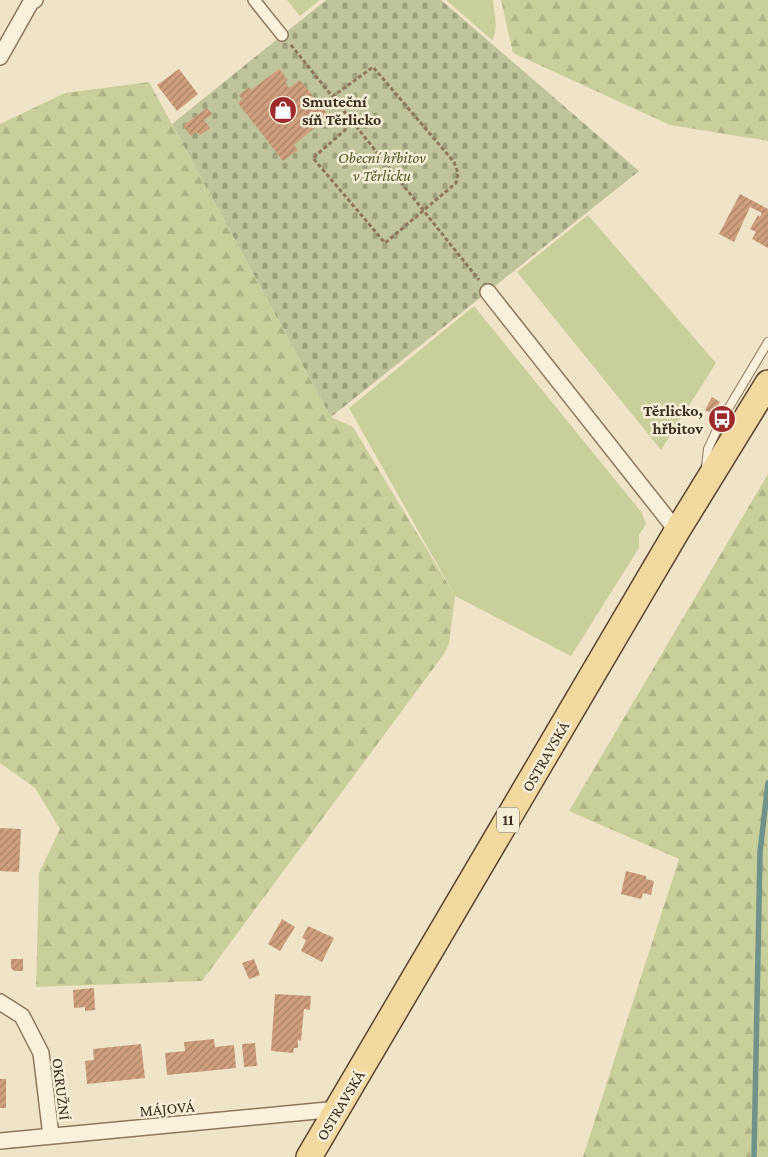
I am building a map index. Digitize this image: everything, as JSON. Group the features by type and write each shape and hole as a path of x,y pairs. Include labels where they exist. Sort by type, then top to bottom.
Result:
{"main road":[{"name":"OSTRAVSKÁ","path":"309,1157 677,531 768,383"}],"street":[{"path":"0,57 31,2 35,0"},
{"path":"254,0 282,35"},
{"path":"488,292 677,531"},
{"name":"OKRUŽNÍ","path":"0,1002 22,1016 41,1054 51,1136"},
{"name":"MÁJOVÁ","path":"0,1141 338,1109"}],"lane":[{"path":"704,488 708,450 722,419 768,342"}],"path":[{"path":"282,35 488,292"},
{"path":"332,97 373,67 454,162 458,173 456,183 385,243 313,158 353,123"}],"green space":[{"path":"287,0 320,0 300,16"},
{"name":"Obecní hřbitov v Těrlicku","path":"326,0 441,0 639,171 331,417 172,124"},
{"path":"446,0 493,0 496,25 492,40"},
{"path":"501,0 768,0 768,141 670,125 513,53"},
{"path":"149,82 331,417 353,427 455,596 449,644 444,654 202,981 36,987 39,873 60,829 35,788 0,763 0,124 65,93"},
{"path":"588,215 716,363 661,450 517,272"},
{"path":"474,306 642,513 646,524 639,535 639,548 571,656 455,596 349,408"},
{"path":"768,474 768,1157 583,1157 679,859 569,811"}],"building":[{"path":"179,69 198,94 177,111 157,85"},
{"name":"Smuteční síň Těrlicko","path":"279,69 288,80 285,82 289,88 300,80 329,116 294,145 298,150 283,161 238,103 242,99 239,95 249,87 251,90"},
{"path":"207,108 212,114 204,120 210,128 200,135 196,132 191,136 183,126"},
{"path":"740,194 768,209 768,248 752,239 756,232 750,229 758,215 760,217 762,213 750,207 734,242 719,234"},
{"path":"712,397 720,402 712,414 705,410"},
{"path":"0,828 21,829 19,872 0,871"},
{"path":"626,871 646,876 646,879 654,881 651,895 643,893 641,899 621,894"},
{"path":"282,919 295,927 280,951 268,944"},
{"path":"308,926 334,938 322,962 301,951 306,940 302,938"},
{"path":"11,959 23,959 23,971 14,971 11,968"},
{"path":"254,959 260,975 249,979 242,963"},
{"path":"94,988 95,1010 85,1011 85,1007 74,1008 73,990"},
{"path":"275,994 311,996 310,1010 304,1009 301,1041 298,1040 298,1048 294,1048 293,1053 271,1051"},
{"path":"214,1039 215,1047 234,1045 236,1068 167,1075 165,1053 185,1051 184,1042"},
{"path":"255,1043 257,1066 244,1067 242,1044"},
{"path":"141,1044 145,1078 87,1084 85,1061 94,1060 93,1049"},
{"path":"0,1079 6,1079 6,1108 0,1108"}],"waterway":[{"path":"754,1157 760,852 768,783"}],"place":[{"name":"Smuteční síň Těrlicko","path":"283,110"},
{"name":"Těrlicko, hřbitov","path":"722,419"}]}
